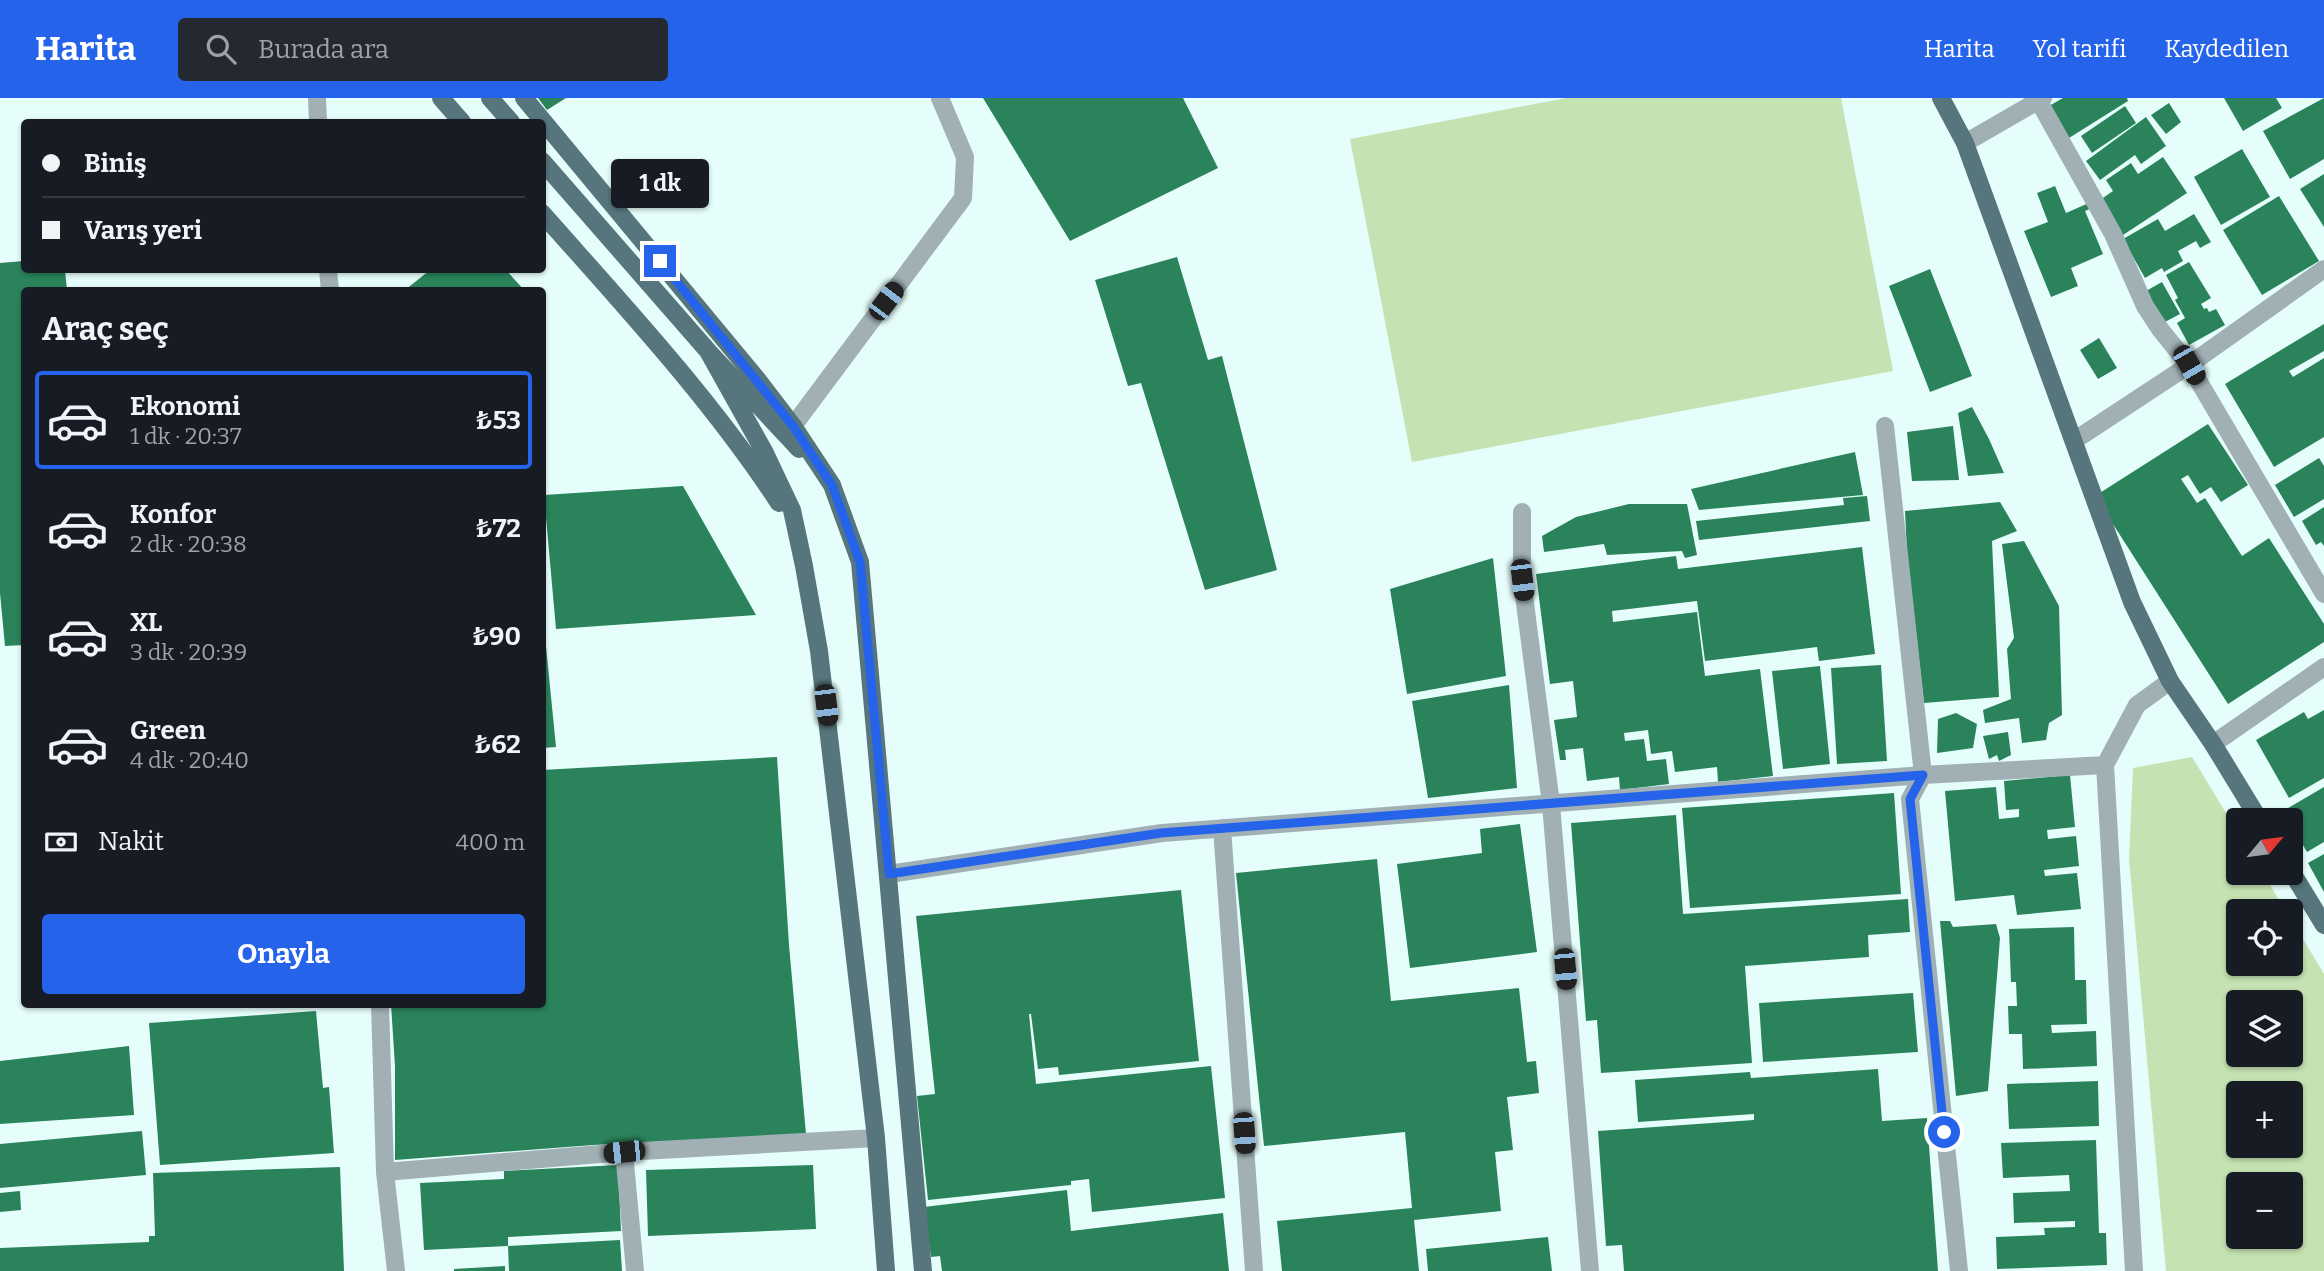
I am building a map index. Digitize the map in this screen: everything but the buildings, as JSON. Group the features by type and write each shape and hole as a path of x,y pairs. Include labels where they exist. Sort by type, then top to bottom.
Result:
{"main road":[{"path":"441,98 459,119"},
{"path":"490,98 508,119"},
{"path":"524,98 541,119"},
{"path":"1941,98 1965,143 2132,602 2170,681 2252,808"},
{"path":"546,125 793,426 832,485 860,562 923,1271"},
{"path":"546,166 708,351 832,485"},
{"path":"546,218 681,370 746,452 780,505 804,566"},
{"path":"708,351 765,453 792,510 804,566 819,651 876,1138 886,1271"},
{"path":"2300,886 2324,925"}],"street":[{"path":"317,98 318,119"},
{"path":"793,426 963,198 965,157 940,98"},
{"path":"1965,143 2040,99 2113,234 2145,306 2189,365 2324,594"},
{"path":"2075,440 2189,365 2324,269"},
{"path":"1885,426 1923,775 1910,799 1959,1271"},
{"path":"1522,512 1522,580 1551,804 1590,1271"},
{"path":"2213,744 2324,667"},
{"path":"2134,1271 2105,765 2137,705 2170,681"},
{"path":"889,874 1161,833 1923,775 2105,765"},
{"path":"1222,828 1254,1271"},
{"path":"380,1008 385,1172 396,1271"},
{"path":"385,1172 624,1152 876,1138"},
{"path":"624,1152 635,1271"}],"green space":[{"path":"1566,98 1841,98 1893,371 1412,462 1350,139"},
{"path":"2192,757 2226,813 2226,886 2271,886 2278,899 2226,899 2226,976 2303,976 2303,939 2324,974 2324,1271 2166,1271 2129,859 2133,768"}],"route":[{"path":"660,261 757,379 793,426 832,485 860,562 889,874 1161,833 1923,775 1910,799 1944,1132"}]}
